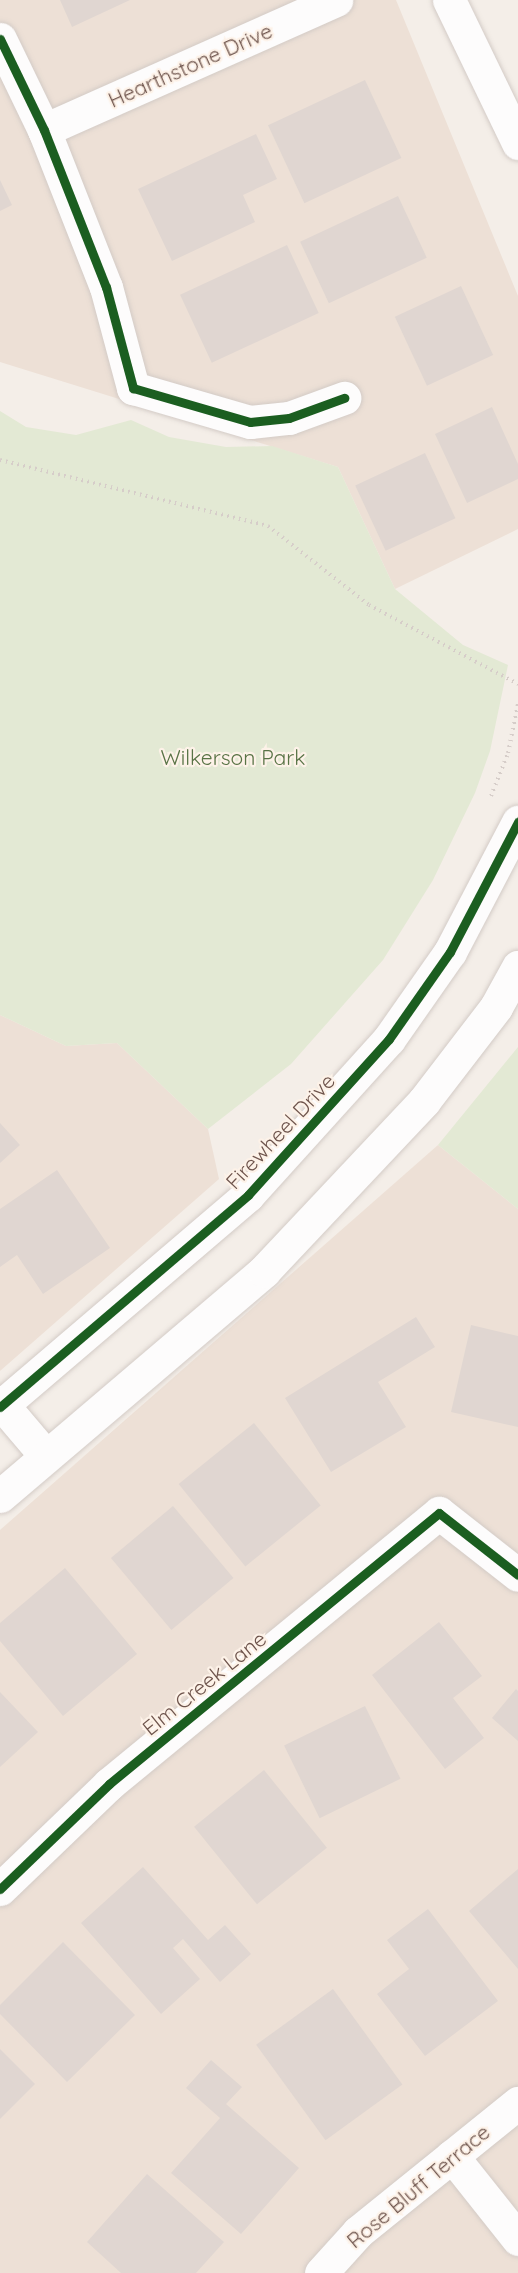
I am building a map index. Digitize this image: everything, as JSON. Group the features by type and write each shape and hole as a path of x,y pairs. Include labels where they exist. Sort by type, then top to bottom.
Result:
{"street":[{"name":"Hearthstone Drive","path":"44,130 336,0"},
{"path":"449,0 518,143"},
{"path":"1,46 44,130 71,204 106,287 133,388 250,422 289,418 344,398"},
{"name":"Firewheel Drive","path":"1,1404 248,1195 388,1039 450,952 518,822"},
{"path":"0,1496 264,1271 424,1101 496,1007 518,967"},
{"path":"1,1404 46,1456"},
{"name":"Elm Creek Lane","path":"0,1889 109,1784 439,1513 518,1575"},
{"name":"Rose Bluff Terrace","path":"321,2273 358,2232 518,2103"},
{"path":"452,2156 518,2239"}],"path":[{"path":"0,459 268,526 369,605 518,684"},
{"path":"488,806 508,753 518,704"}],"shaded area":[{"path":"0,0 396,0 518,296 518,529 395,589 338,467 0,362"},
{"path":"0,1015 66,1046 117,1043 208,1129 219,1179 0,1371"},
{"path":"438,1145 518,1209 518,2273 0,2273 0,1530"}],"green space":[{"name":"Wilkerson Park","path":"0,411 26,427 76,435 131,420 169,437 226,447 272,446 338,467 395,589 463,645 508,665 490,751 475,793 433,880 383,960 291,1064 208,1129 117,1043 66,1046 0,1015"},
{"path":"518,1047 518,1209 438,1145"}],"building":[{"path":"60,0 130,0 72,27"},
{"path":"365,80 401,158 304,203 268,125"},
{"path":"256,134 277,179 243,195 255,222 172,261 138,189"},
{"path":"0,180 12,205 0,211"},
{"path":"398,196 427,258 329,303 300,242"},
{"path":"287,245 319,313 212,363 180,295"},
{"path":"461,286 493,355 427,386 395,317"},
{"path":"492,407 518,464 518,479 467,503 435,434"},
{"path":"425,453 455,518 386,551 355,486"},
{"path":"0,1123 20,1145 0,1163"},
{"path":"57,1170 110,1248 43,1294 17,1255 0,1267 0,1209"},
{"path":"416,1317 435,1347 378,1382 406,1427 331,1472 285,1398"},
{"path":"471,1325 518,1336 518,1427 451,1412"},
{"path":"254,1423 321,1505 245,1566 179,1484"},
{"path":"173,1506 233,1578 171,1630 111,1558"},
{"path":"65,1568 137,1654 63,1716 0,1641 0,1623"},
{"path":"439,1622 482,1676 453,1698 484,1738 445,1769 372,1675"},
{"path":"516,1689 518,1691 518,1741 492,1718"},
{"path":"0,1692 38,1732 0,1767"},
{"path":"365,1706 401,1779 320,1818 284,1745"},
{"path":"264,1770 327,1848 257,1904 194,1827"},
{"path":"143,1867 208,1940 225,1925 251,1954 220,1982 183,1939 173,1948 200,1979 161,2014 81,1923"},
{"path":"518,1869 518,1969 469,1911"},
{"path":"428,1909 498,2001 425,2056 377,1994 409,1969 387,1940"},
{"path":"63,1942 135,2015 67,2082 0,2014 0,2005"},
{"path":"333,1989 402,2084 326,2140 256,2045"},
{"path":"0,2049 35,2084 0,2119"},
{"path":"211,2060 242,2087 226,2104 299,2168 241,2234 171,2173 220,2118 186,2088"},
{"path":"147,2174 224,2242 196,2273 121,2273 87,2242"}],"cycle path":[{"path":"0,39 44,130 106,287 133,388 250,422 289,418 344,398"},
{"path":"0,1407 248,1195 389,1039 450,952 518,822"},
{"path":"0,1889 109,1784 439,1513 518,1575"}]}
